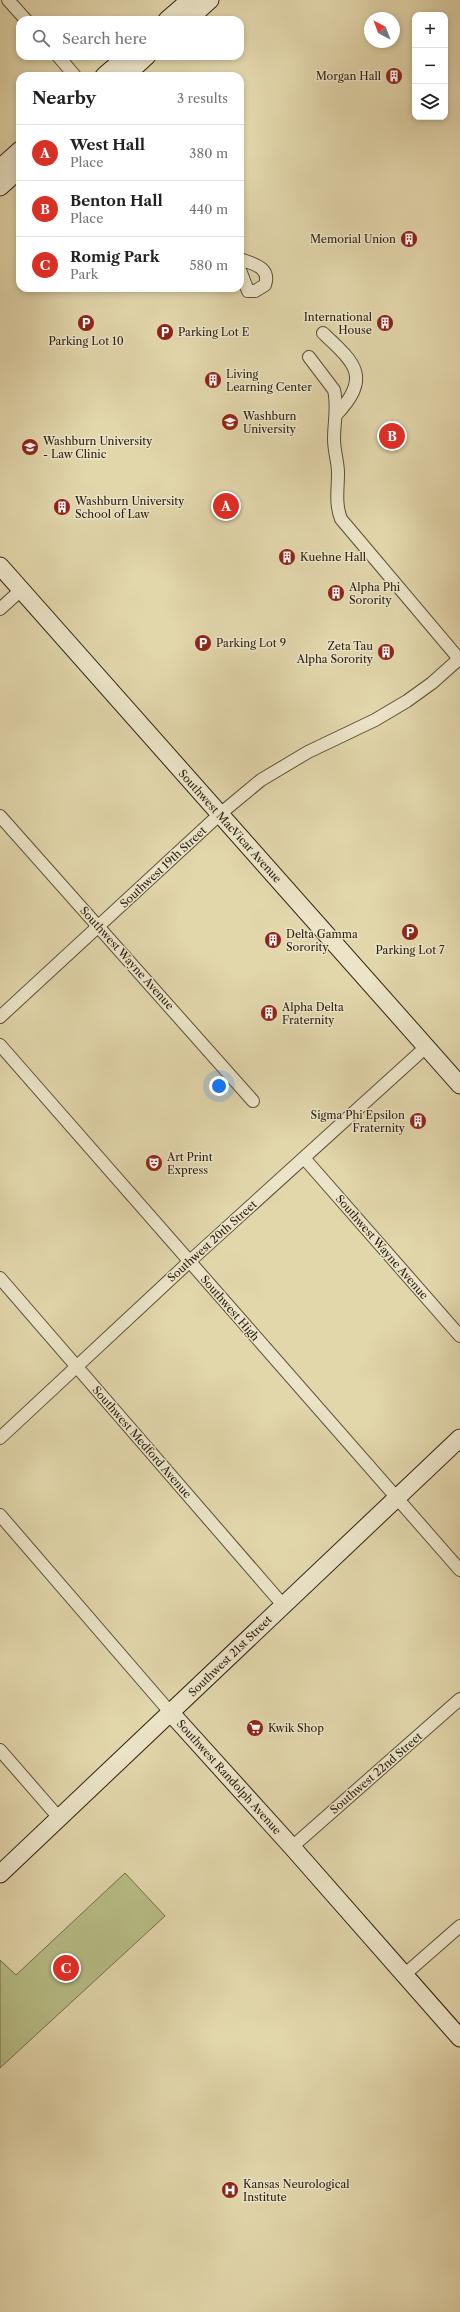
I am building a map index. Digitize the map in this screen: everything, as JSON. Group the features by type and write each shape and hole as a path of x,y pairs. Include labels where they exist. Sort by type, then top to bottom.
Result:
{"street":[{"path":"8,0 22,16"},
{"path":"172,16 190,0"},
{"path":"192,16 210,0"},
{"path":"61,60 72,72"},
{"path":"109,72 122,60"},
{"path":"129,72 143,60"},
{"path":"0,168 16,154"},
{"path":"0,187 16,173"},
{"path":"244,261 264,269 266,274 265,285 255,291 248,291 244,280"},
{"path":"323,333 348,357 356,374 357,382 354,392 336,415"},
{"path":"309,358 334,390 336,415 334,438 338,473 336,500 340,519 460,659"},
{"name":"Southwest MacVicar Avenue","path":"0,566 460,1085"},
{"path":"0,609 21,590"},
{"name":"Southwest 19th Street","path":"0,1017 220,814 261,780 282,767 407,701 432,683 460,659"},
{"name":"Southwest Wayne Avenue","path":"0,816 253,1101"},
{"name":"Southwest High","path":"0,1045 460,1570"},
{"name":"Southwest 20th Street","path":"0,1438 190,1261 426,1047"},
{"name":"Southwest Wayne Avenue","path":"304,1158 460,1336"},
{"name":"Southwest Medford Avenue","path":"0,1278 283,1605"},
{"name":"Southwest 21st Street","path":"0,1874 60,1819 170,1712 460,1438"},
{"name":"Southwest Randolph Avenue","path":"0,1515 170,1712 292,1847 460,2038"},
{"name":"Southwest 22nd Street","path":"292,1847 460,1699"},
{"path":"0,1750 60,1819"},
{"path":"404,1976 460,1926"}],"green space":[{"path":"125,1873 165,1916 0,2068 0,1960 16,1975"}],"place":[{"name":"Morgan Hall","path":"394,76"},
{"name":"Memorial Union","path":"409,239"},
{"name":"Parking Lot 10","path":"86,323"},
{"name":"International House","path":"385,323"},
{"name":"Parking Lot E","path":"165,332"},
{"name":"Living Learning Center","path":"213,380"},
{"name":"Washburn University","path":"230,422"},
{"name":"Benton Hall","path":"392,436"},
{"name":"Washburn University - Law Clinic","path":"30,447"},
{"name":"West Hall","path":"226,506"},
{"name":"Washburn University School of Law","path":"62,507"},
{"name":"Kuehne Hall","path":"287,557"},
{"name":"Alpha Phi Sorority","path":"336,593"},
{"name":"Parking Lot 9","path":"203,643"},
{"name":"Zeta Tau Alpha Sorority","path":"386,652"},
{"name":"Parking Lot 7","path":"410,932"},
{"name":"Delta Gamma Sorority","path":"273,940"},
{"name":"Alpha Delta Fraternity","path":"269,1013"},
{"name":"Sigma Phi Epsilon Fraternity","path":"418,1121"},
{"name":"Art Print Express","path":"154,1163"},
{"name":"Kwik Shop","path":"255,1728"},
{"name":"Romig Park","path":"66,1968"},
{"name":"Kansas Neurological Institute","path":"230,2190"}]}
